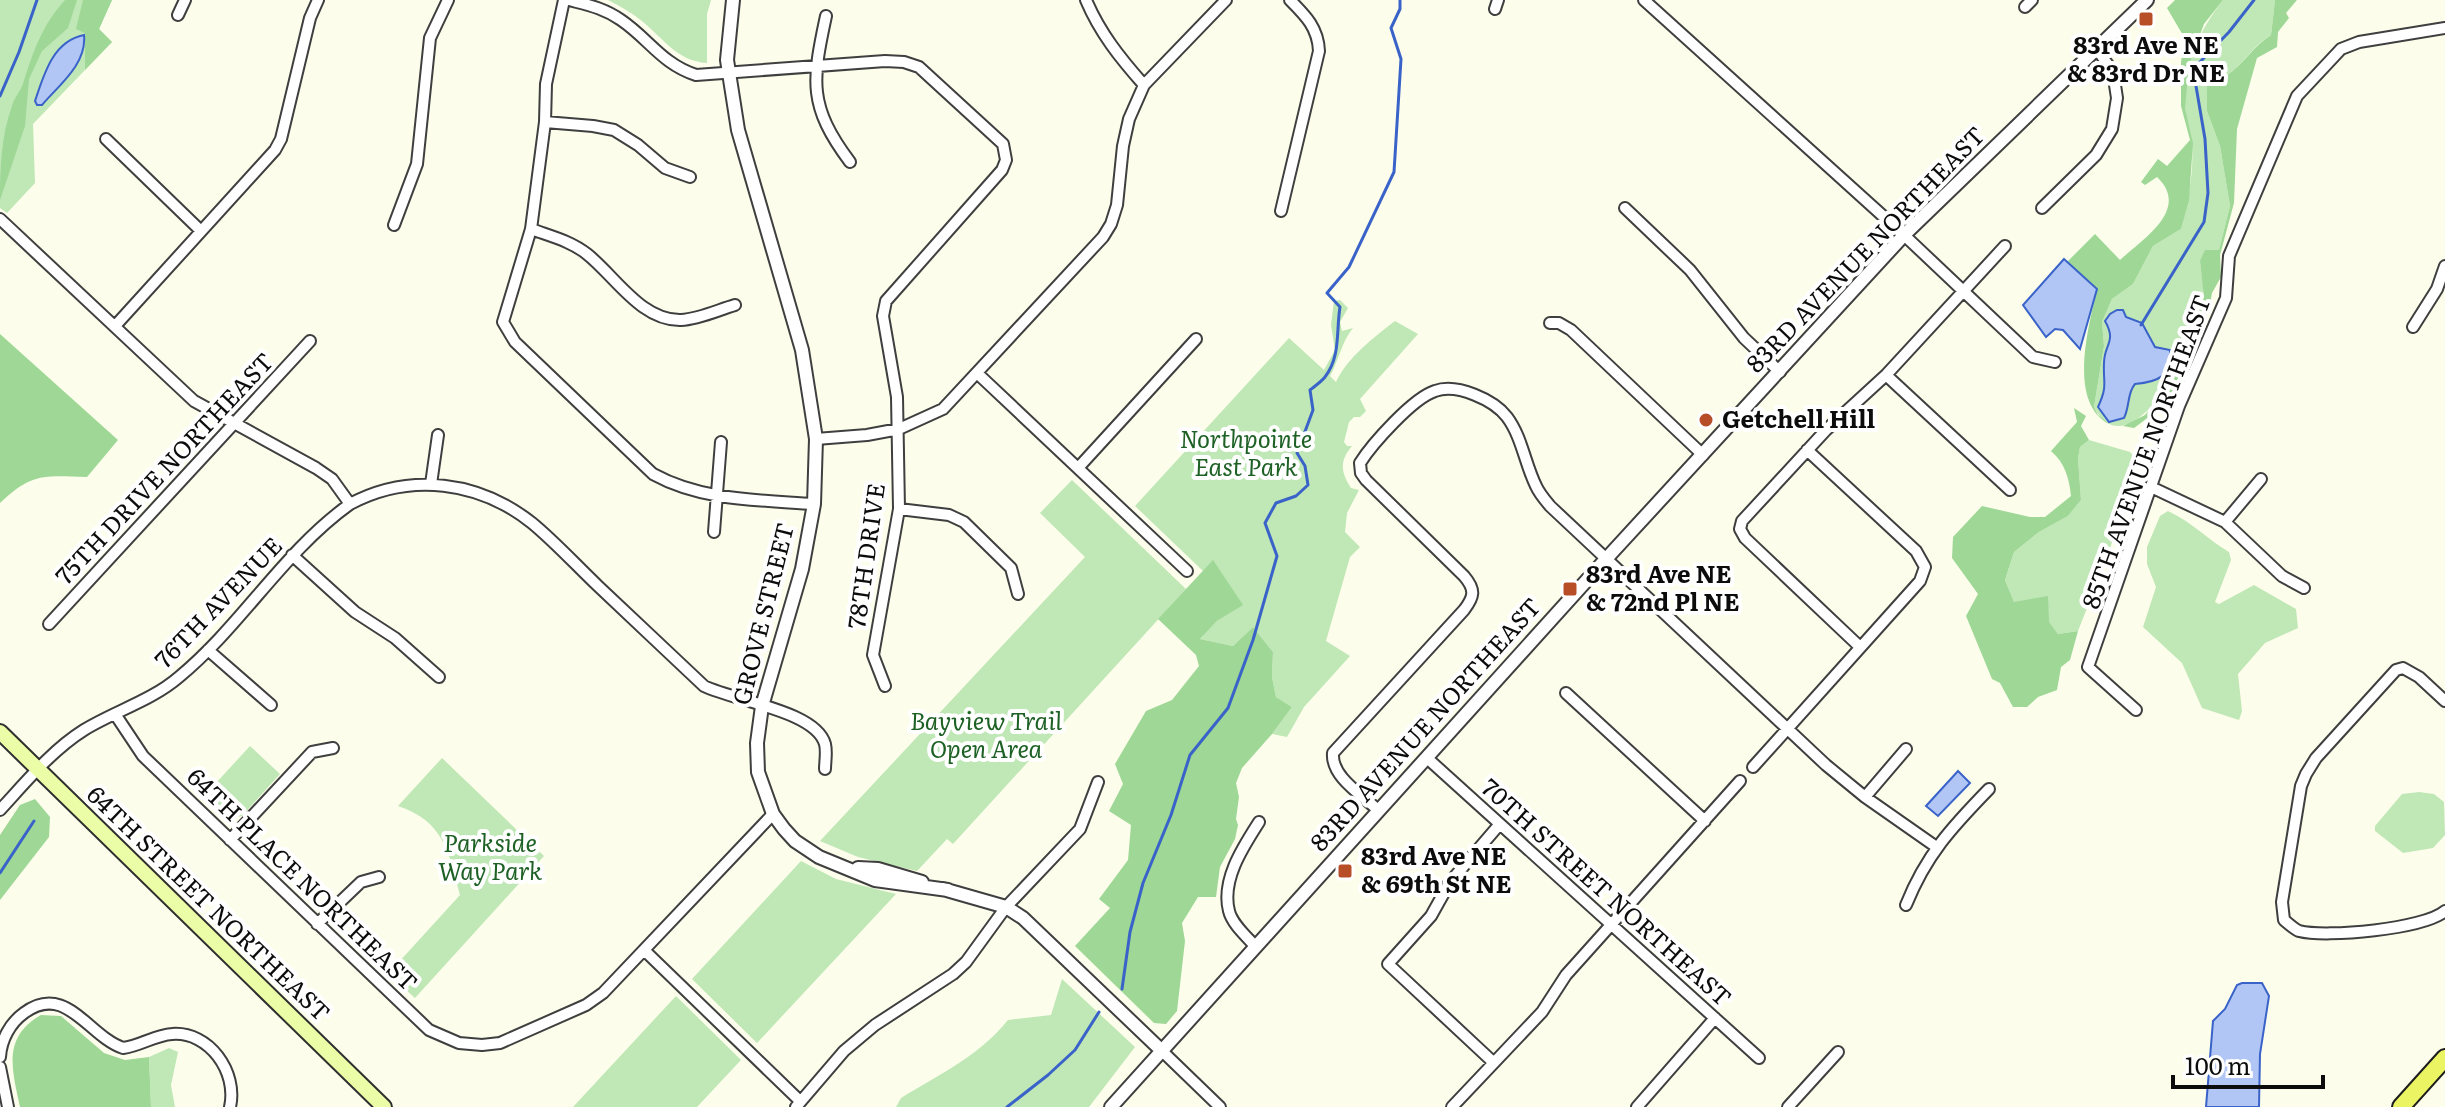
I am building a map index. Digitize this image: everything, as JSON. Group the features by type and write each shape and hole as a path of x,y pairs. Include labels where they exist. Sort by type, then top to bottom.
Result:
{"main road":[{"name":"64TH STREET NORTHEAST","path":"0,732 384,1107"},
{"path":"2401,1107 2445,1058"}],"street":[{"path":"178,15 185,0"},
{"path":"115,326 275,150 281,139 310,18 318,0"},
{"path":"394,225 417,164 430,38 448,0"},
{"path":"814,504 717,496 674,485 653,474 515,342 503,322 531,229 545,122 546,84 566,0 600,7 620,19 677,68 696,75 815,67"},
{"name":"GROVE STREET","path":"733,0 728,74 746,167 802,350 816,439 814,504 802,569 762,706 757,743 758,772 773,814 795,841 819,857 851,868 888,872 1006,907 1035,929 1220,1107"},
{"path":"1086,0 1097,25 1117,56 1144,85"},
{"path":"816,439 899,429 943,409 978,374 1103,237 1117,205 1129,119 1144,85 1226,0"},
{"path":"1281,211 1319,51 1315,30 1307,16 1290,0"},
{"path":"1644,0 1904,235 2033,357 2055,362"},
{"name":"83RD AVENUE NORTHEAST","path":"1111,1107 1606,559 1904,235 2147,0"},
{"path":"826,16 815,67 817,96 830,135 850,162"},
{"name":"85TH AVENUE NORTHEAST","path":"2136,710 2088,667 2179,406 2226,298 2229,256 2297,96 2341,49 2359,42 2445,28"},
{"path":"2042,208 2096,155 2112,129 2117,98 2113,72 2097,49"},
{"name":"78TH DRIVE","path":"815,67 885,61 919,67 998,137 1003,144 1006,160 1002,170 886,301 883,316 897,397 899,509 873,655 885,686"},
{"path":"545,122 614,130 665,168 690,177"},
{"path":"106,139 201,231"},
{"path":"1625,208 1690,270 1744,338 1780,372"},
{"path":"0,219 194,401 316,468 332,479 350,504"},
{"path":"531,229 570,243 587,254 641,304 660,316 681,320 735,305"},
{"path":"1859,646 1745,538 1740,529 1748,513 1807,450 1886,375 2005,246"},
{"path":"2413,327 2437,289 2445,266"},
{"path":"1550,323 1559,323 1571,330 1703,455"},
{"path":"1078,468 1196,339"},
{"name":"75TH DRIVE NORTHEAST","path":"49,624 310,341"},
{"path":"978,374 1187,571"},
{"path":"1886,375 2010,490"},
{"path":"1378,810 1336,771 1333,753 1464,610 1473,598 1473,590 1464,576 1361,473 1360,463 1418,401 1437,390 1466,392 1498,406 1510,420 1528,460 1535,485 1550,506 1787,730 1865,797 1935,846"},
{"path":"431,484 438,435"},
{"path":"714,532 721,442"},
{"path":"1753,767 1920,581 1925,567 1916,551 1807,450"},
{"path":"2225,522 2261,479"},
{"name":"76TH AVENUE","path":"0,810 39,769 82,731 154,695 179,678 321,525 370,493 394,487 431,484 460,487 499,501 532,523 704,686 724,696 795,715 813,727 826,745 825,769"},
{"path":"2151,487 2225,522 2282,576 2304,588"},
{"path":"899,509 949,515 964,522 1011,568 1018,594"},
{"path":"292,555 355,612 395,638 439,677"},
{"path":"208,650 271,705"},
{"path":"2445,701 2419,677 2403,668 2396,670 2316,758 2301,786 2282,902 2284,920 2298,931 2337,933 2407,926 2445,911"},
{"path":"1566,693 1705,821"},
{"name":"64TH PLACE NORTHEAST","path":"115,714 143,756 429,1030 459,1043 482,1045 511,1039 586,1005 603,993 644,950"},
{"path":"230,840 312,752 333,748"},
{"path":"1865,797 1906,749"},
{"name":"70TH STREET NORTHEAST","path":"1427,758 1759,1058"},
{"path":"1452,1107 1542,1012 1566,975 1740,781"},
{"path":"773,814 644,950 798,1104 844,1051 864,1034 964,964 1006,907 1080,829 1098,782"},
{"path":"1906,905 1918,875 1935,846 1989,789"},
{"path":"1256,947 1229,914 1227,894 1240,851 1259,822"},
{"path":"1493,1062 1388,964 1431,916 1450,882 1499,825"},
{"path":"317,924 361,882 379,877"},
{"path":"0,1057 0,1048 9,1027 32,1007 45,1003 62,1006 77,1012 103,1038 123,1048 171,1034 188,1035 205,1043 224,1065 231,1102"},
{"path":"1637,1107 1715,1018"},
{"path":"1788,1107 1838,1052"},
{"path":"0,1067 8,1107"}],"green space":[{"path":"0,0 112,0 99,29 112,42 33,124 35,183 7,213 0,208"},
{"path":"65,0 77,0 68,28 42,51 29,79 25,126 0,200 3,141 8,117 44,29"},
{"path":"83,0 112,0 99,29 112,42 85,70 85,33 76,29"},
{"path":"608,0 711,0 707,14 707,63 679,54 638,18"},
{"path":"2175,0 2223,0 2204,24 2189,65 2185,108 2193,143 2189,200 2181,229 2153,246 2133,284 2112,299 2102,322 2104,346 2094,407 2098,415 2088,399 2084,362 2097,289 2067,262 2095,234 2120,260 2160,223 2169,201 2166,189 2157,177 2145,185 2141,182 2158,159 2167,166 2190,140 2181,106 2184,37 2167,8"},
{"path":"2223,0 2275,0 2271,35 2226,76 2208,72 2207,111 2220,146 2230,206 2219,250 2200,261 2204,290 2202,306 2180,369 2149,409 2126,425 2115,426 2104,420 2094,407 2104,346 2102,322 2112,299 2133,284 2153,246 2181,229 2192,166 2192,140 2185,108 2187,78 2199,37"},
{"path":"2275,0 2297,0 2286,13 2289,18 2278,32 2277,47 2257,58 2237,129 2234,203 2220,255 2221,277 2177,384 2165,405 2134,428 2123,426 2145,415 2178,373 2204,297 2200,261 2205,250 2219,250 2230,206 2220,146 2207,111 2207,71 2226,76 2271,35"},
{"name":"Northpointe East Park","path":"1340,300 1348,308 1340,322 1342,331 1353,328 1330,376 1336,382 1354,356 1395,321 1418,334 1360,399 1366,411 1349,422 1344,442 1352,446 1343,462 1343,472 1351,488 1359,490 1347,513 1345,532 1360,547 1350,557 1326,641 1350,656 1304,707 1287,737 1272,734 1292,707 1276,697 1272,677 1273,652 1253,627 1233,646 1200,639 1217,621 1242,605 1213,561 1203,571 1135,506 1289,338 1324,370 1335,350 1331,325 1334,301"},
{"path":"0,334 118,440 87,477 40,478 21,486 0,503"},
{"path":"2074,408 2086,416 2081,426 2089,440 2080,447 2078,458 2081,500 2068,516 2039,532 2014,552 2005,580 2014,602 2048,596 2049,622 2058,634 2078,631 2070,660 2061,667 2057,690 2038,697 2027,707 2013,707 2000,683 1992,679 1966,616 1978,594 1952,558 1953,537 1982,506 2030,517 2045,517 2071,496 2066,471 2051,451 2077,422"},
{"path":"2089,440 2130,452 2137,460 2109,552 2078,631 2058,634 2049,623 2014,602 2005,580 2014,552 2039,532 2068,516 2081,500 2078,458 2080,447"},
{"name":"Bayview Trail Open Area","path":"1072,480 1186,589 953,844 947,839 917,871 858,857 820,841 1085,557 1040,513"},
{"path":"2168,511 2229,552 2231,560 2215,602 2219,604 2254,585 2296,609 2298,628 2265,643 2238,674 2242,711 2239,720 2202,708 2182,663 2143,627 2156,587 2147,564 2147,547 2160,516"},
{"path":"1213,560 1243,605 1217,621 1200,639 1233,646 1253,627 1273,652 1272,677 1276,697 1292,707 1242,768 1236,783 1238,825 1235,839 1220,867 1216,897 1198,897 1182,923 1185,941 1177,1011 1166,1024 1154,1023 1075,946 1110,908 1099,899 1128,860 1131,825 1109,811 1123,784 1115,764 1146,711 1172,700 1199,666 1196,655 1158,619"},
{"path":"250,746 280,774 242,816 229,819 204,796"},
{"name":"Parkside Way Park","path":"442,758 544,856 415,998 388,974 460,895 442,840 426,820 398,806"},
{"path":"2402,794 2434,794 2444,802 2445,835 2433,848 2403,853 2375,831 2375,826"},
{"path":"35,799 50,817 49,837 0,900 0,835 20,805"},
{"path":"801,861 836,879 896,894 757,1043 692,979"},
{"path":"1062,979 1135,1047 1089,1107 896,1107 901,1098 985,1044 1008,1020 1051,1015"},
{"path":"676,996 741,1060 697,1107 573,1107"},
{"path":"41,1015 61,1016 104,1053 125,1060 149,1057 151,1107 20,1107 14,1080 15,1044 20,1033"},
{"path":"169,1048 178,1052 171,1085 175,1107 151,1107 149,1057"}],"water":[{"path":"84,35 84,46 77,65 42,105 37,105 35,101 42,80 57,51 73,38"},
{"path":"2064,259 2097,289 2080,349 2063,330 2055,329 2046,337 2023,305"},
{"path":"2117,310 2123,310 2126,317 2142,323 2155,347 2170,350 2170,359 2162,376 2135,384 2124,418 2109,422 2098,407 2104,389 2105,357 2110,339 2105,321"},
{"path":"1958,771 1970,783 1938,816 1926,806"},
{"path":"2262,983 2269,996 2260,1054 2259,1107 2206,1107 2213,1021 2225,1009 2237,985"}],"waterway":[{"path":"0,96 37,0"},
{"path":"1122,989 1130,932 1143,883 1171,815 1190,755 1228,708 1253,640 1277,556 1265,523 1276,503 1296,496 1308,485 1305,466 1297,453 1313,410 1310,390 1330,369 1337,343 1340,307 1327,293 1349,267 1394,172 1401,59 1391,28 1400,9 1400,0"},
{"path":"2141,325 2204,222 2208,193 2205,139 2196,86 2200,62 2254,0"},
{"path":"0,873 34,821"},
{"path":"1007,1107 1075,1050 1099,1012"}],"place":[{"name":"83rd Ave NE & 83rd Dr NE","path":"2146,19"},
{"name":"Getchell Hill","path":"1706,420"},
{"name":"83rd Ave NE & 72nd Pl NE","path":"1570,589"},
{"name":"83rd Ave NE & 69th St NE","path":"1345,871"}]}
